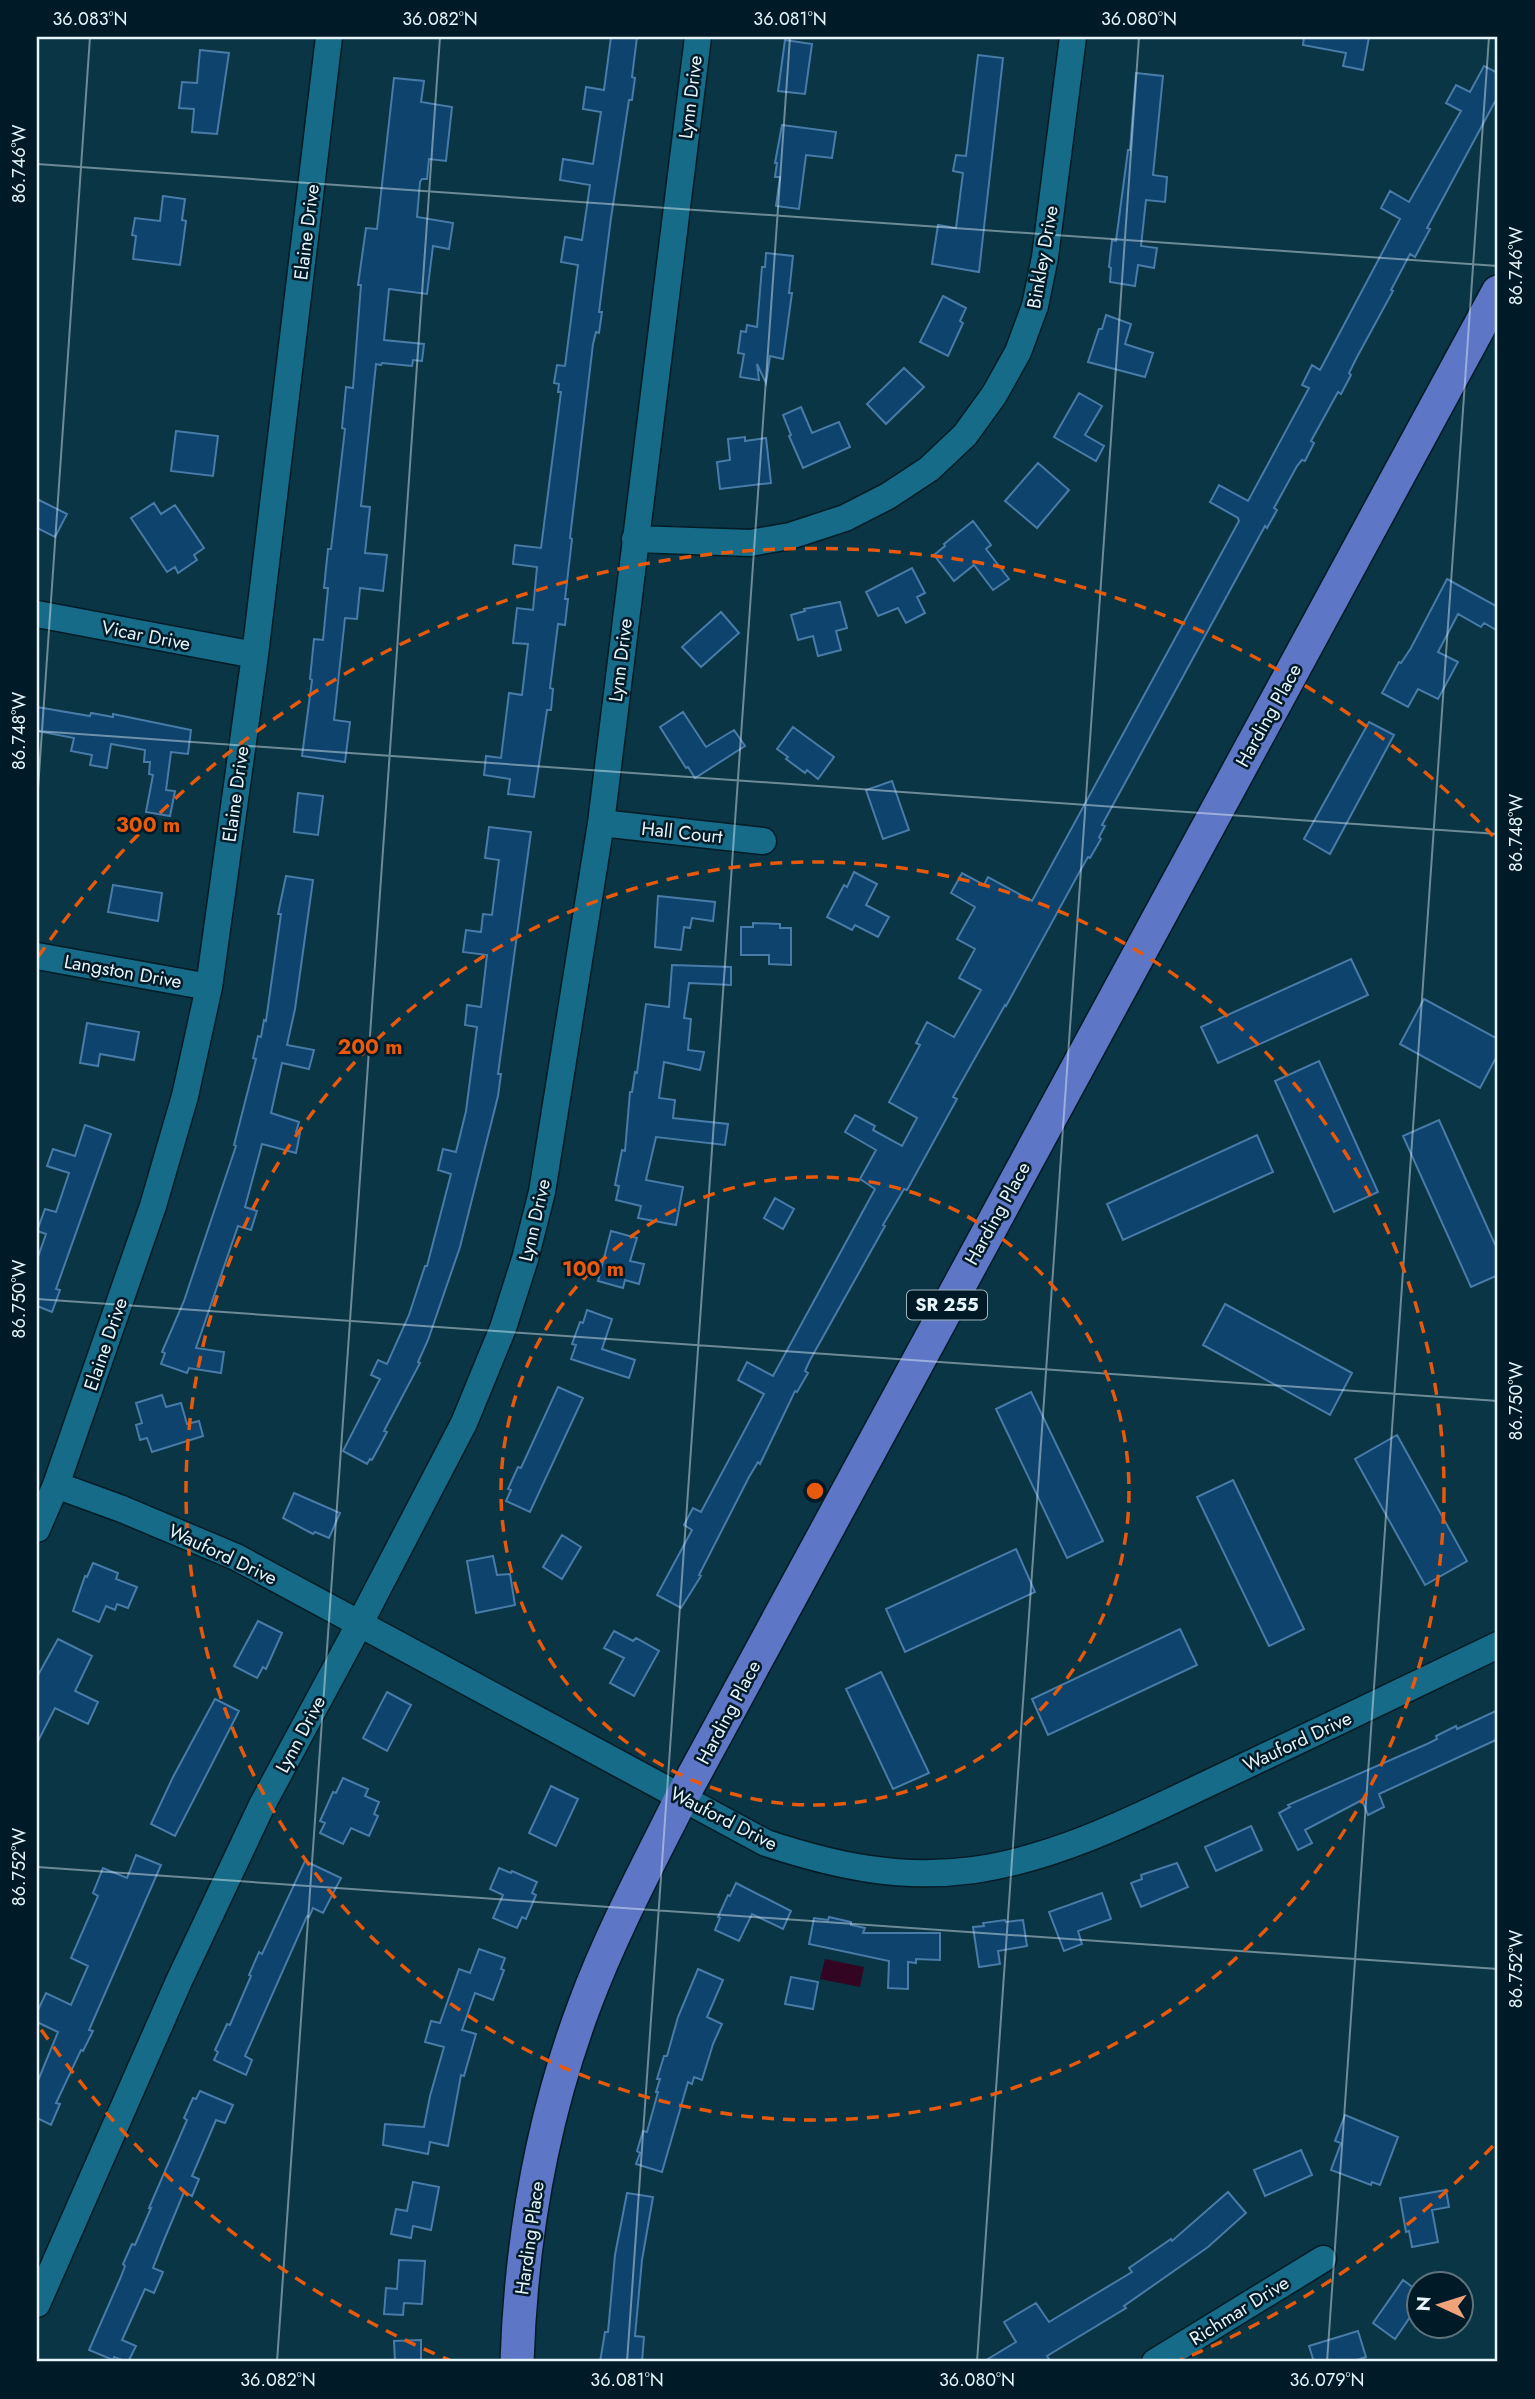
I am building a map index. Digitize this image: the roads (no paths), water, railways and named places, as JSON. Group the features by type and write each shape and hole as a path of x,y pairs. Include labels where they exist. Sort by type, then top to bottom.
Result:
{"main road":[{"name":"Harding Place","path":"517,2362 523,2263 540,2160 564,2067 603,1960 682,1797 1498,292"}],"street":[{"name":"Elaine Drive","path":"37,1529 153,1206 185,1096 209,987 254,655 329,37"},
{"name":"Lynn Drive","path":"37,2304 178,1981 262,1805 474,1402 503,1328 525,1259 544,1179 601,823 698,37"},
{"name":"Binkley Drive","path":"635,539 750,543 790,536 845,518 888,496 929,469 965,435 995,396 1018,352 1035,306 1045,257 1073,37"},
{"name":"Vicar Drive","path":"37,614 254,655"},
{"name":"Hall Court","path":"601,823 763,841"},
{"name":"Langston Drive","path":"37,956 209,987"},
{"name":"Wauford Drive","path":"55,1485 122,1509 236,1557 766,1843 817,1860 881,1871 921,1873 974,1870 1021,1860 1106,1832 1498,1645"},
{"name":"Richmar Drive","path":"1155,2362 1323,2259"}]}
